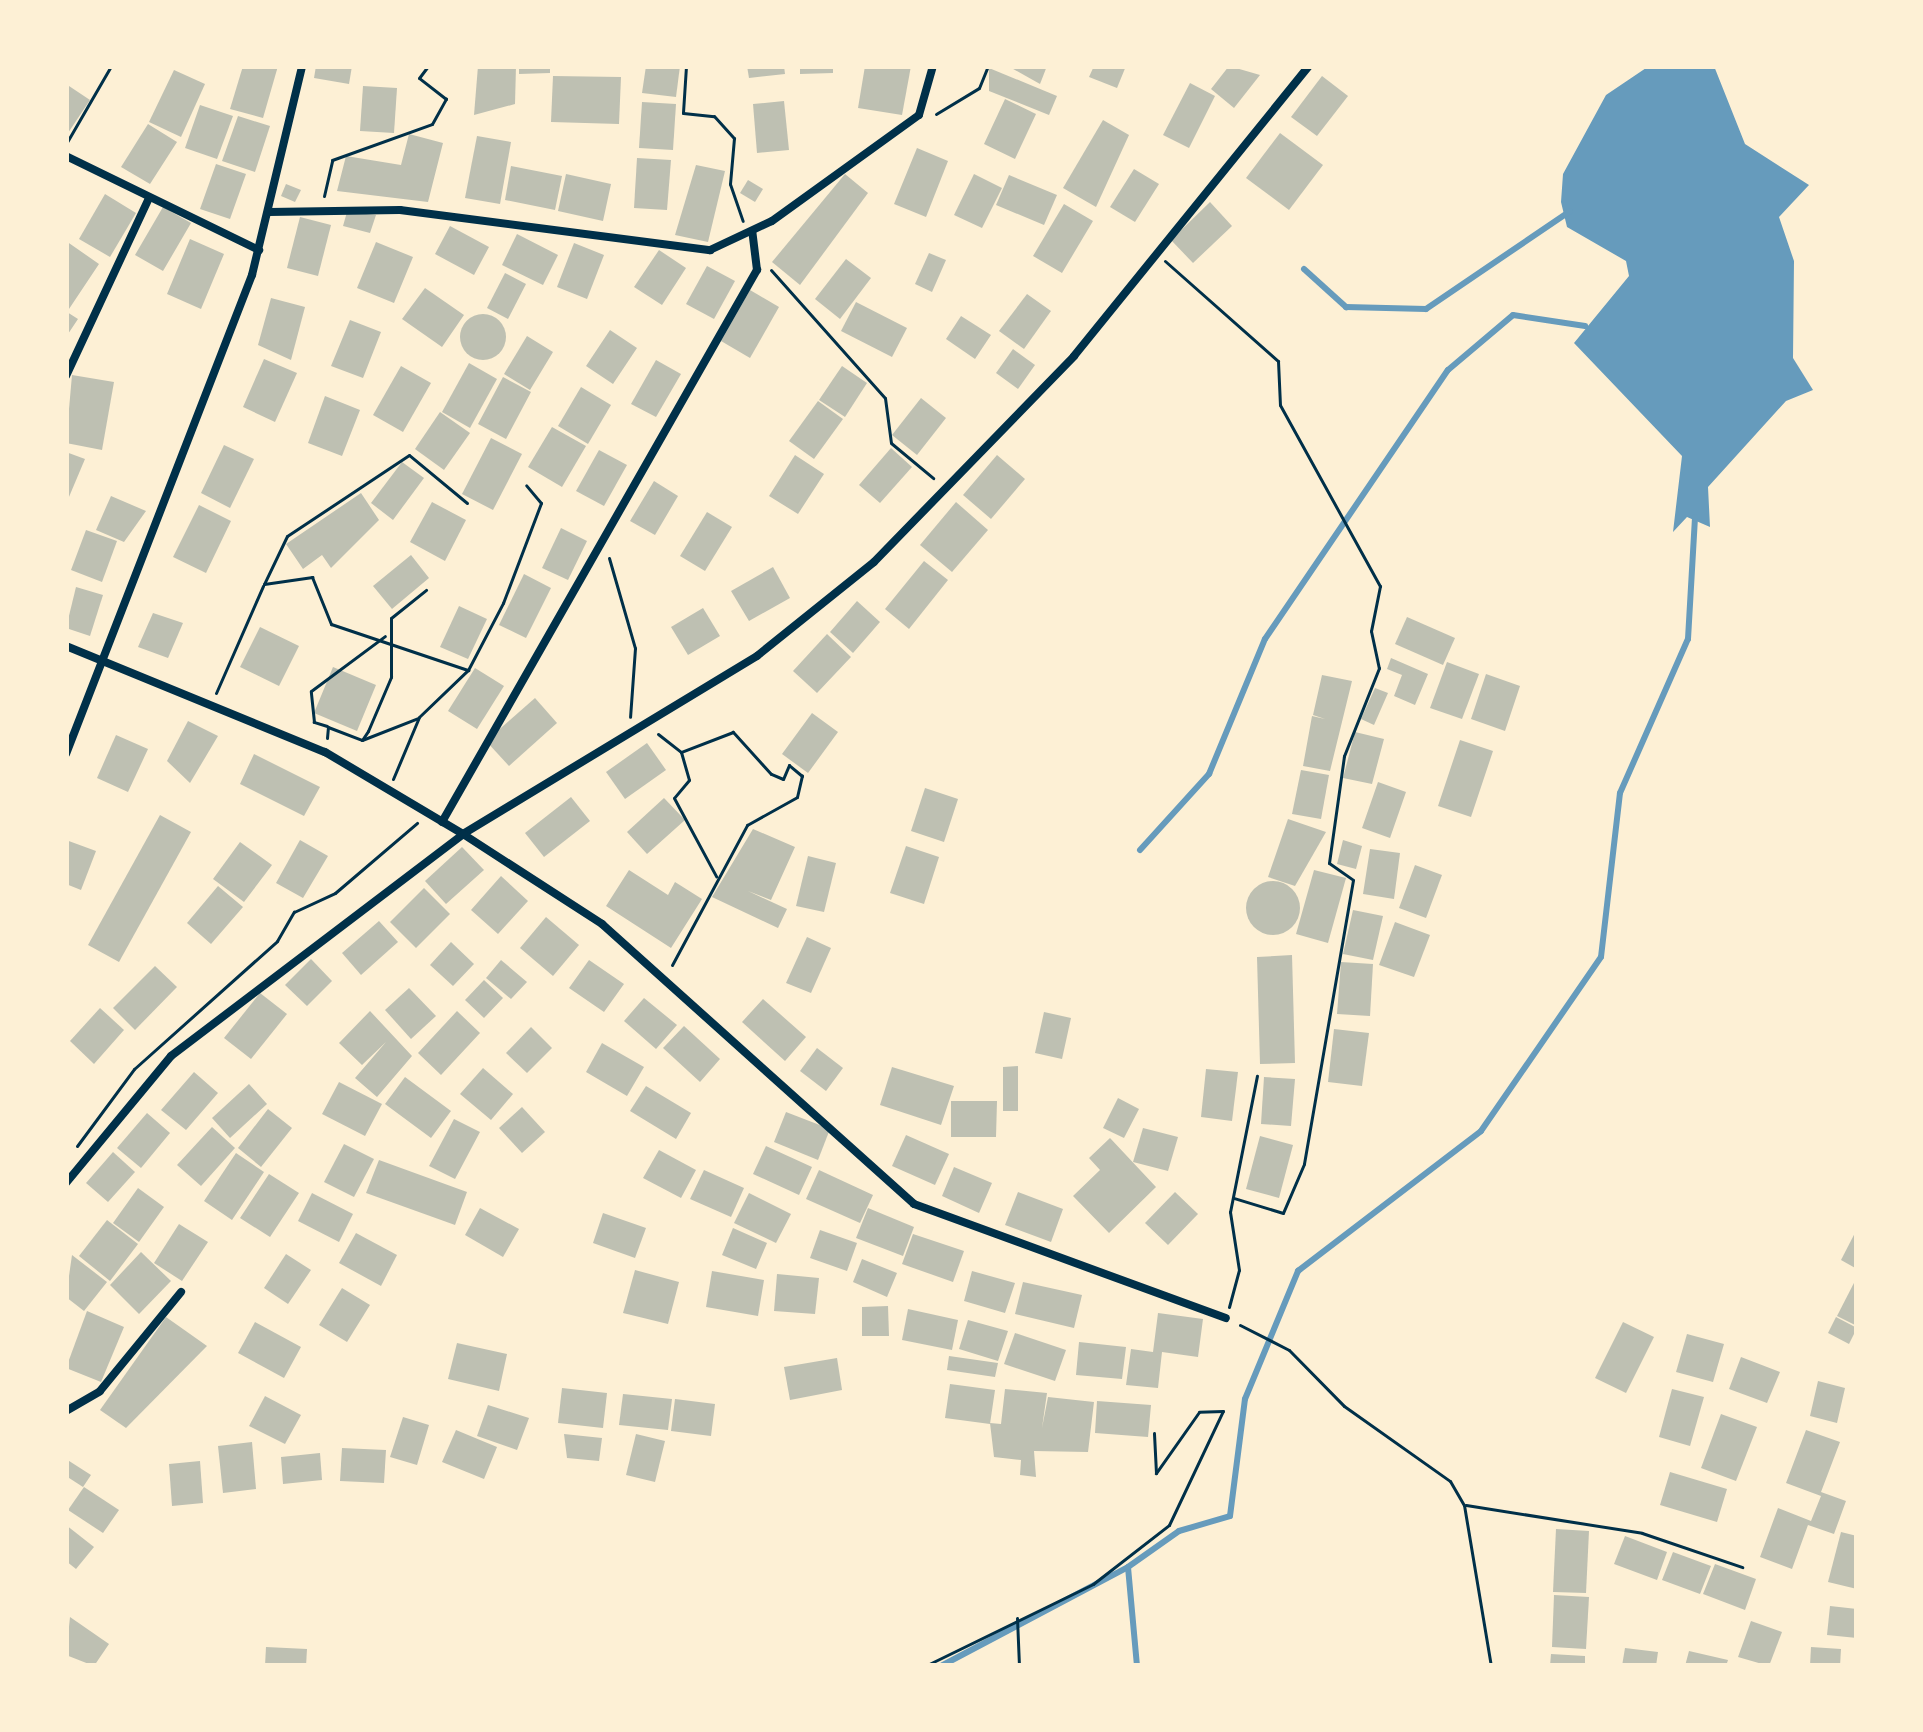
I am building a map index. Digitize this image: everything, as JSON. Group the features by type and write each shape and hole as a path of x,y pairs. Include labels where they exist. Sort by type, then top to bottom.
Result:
{"street":[{"path":"66,754 259,250 302,66"},
{"path":"269,212 400,210 684,251 752,231 919,115 932,66"},
{"path":"66,1183 171,1056 463,834 788,635 1075,356 1153,250 1309,66"},
{"path":"67,157 259,250"},
{"path":"66,376 149,198"},
{"path":"442,822 607,544 761,260 752,231"},
{"path":"66,646 102,665 325,752 524,867 662,974 914,1204 1226,1318"},
{"path":"66,1411 100,1391 181,1292"}],"path":[{"path":"67,157 111,66"},
{"path":"325,210 332,160 432,124 446,99 419,78 428,66"},
{"path":"686,66 683,113 714,116 734,138 734,211 752,231"},
{"path":"919,115 944,113 988,66"},
{"path":"1153,250 1278,362 1280,405 1380,586 1371,631 1379,668 1344,756 1329,862 1353,880 1304,1164 1283,1213 1234,1198"},
{"path":"761,260 885,398 891,443 942,483"},
{"path":"210,705 287,536 410,455 467,503"},
{"path":"426,590 387,635 352,650 311,691 314,722 362,740 419,717 468,670 541,503 526,484"},
{"path":"607,544 635,648 631,732"},
{"path":"264,584 312,577 331,624 387,635 468,670"},
{"path":"362,740 388,689 387,635"},
{"path":"392,792 419,717"},
{"path":"325,752 328,727"},
{"path":"662,974 747,826 797,797 802,776 790,765 783,779 771,774 734,732 681,752"},
{"path":"650,734 668,733 681,752 689,780 674,798 717,878"},
{"path":"75,1152 134,1069 277,941 294,912 335,893 428,815"},
{"path":"1257,1076 1228,1238 1239,1270 1226,1318 1317,1371 1343,1406 1436,1467 1465,1504 1491,1666"},
{"path":"926,1666 981,1647 1018,1617 1093,1584 1169,1525 1222,1411 1199,1412 1156,1473 1154,1433"},
{"path":"1465,1504 1642,1533 1742,1567"},
{"path":"1018,1617 1019,1666"}],"water":[{"path":"1649,66 1714,66 1745,144 1809,185 1779,217 1794,261 1793,358 1813,390 1786,401 1708,487 1710,527 1687,517 1673,532 1682,456 1574,343 1629,276 1626,261 1567,227 1561,202 1563,174 1606,95"}],"building":[{"path":"243,66 278,66 263,118 230,109"},
{"path":"316,66 352,66 349,84 314,78"},
{"path":"478,66 516,66 515,104 474,115"},
{"path":"519,66 550,66 550,73 519,74"},
{"path":"646,66 680,66 676,97 642,93"},
{"path":"747,66 784,66 785,74 749,78"},
{"path":"800,66 833,66 833,73 800,74"},
{"path":"865,66 911,66 902,115 858,108"},
{"path":"1008,66 1047,66 1040,84"},
{"path":"1094,66 1126,66 1117,88 1089,77"},
{"path":"1229,66 1260,75 1234,108 1211,89"},
{"path":"989,68 1057,96 1049,115 989,91"},
{"path":"174,70 205,84 181,137 149,122"},
{"path":"553,76 621,77 619,124 551,122"},
{"path":"1322,76 1348,96 1317,136 1291,117"},
{"path":"1190,83 1215,96 1189,148 1163,135"},
{"path":"66,84 90,100 66,136"},
{"path":"363,86 397,88 394,133 360,131"},
{"path":"1005,99 1036,114 1015,159 984,144"},
{"path":"784,101 789,150 757,153 753,104"},
{"path":"642,102 676,104 673,150 639,148"},
{"path":"200,105 233,116 217,159 185,148"},
{"path":"238,116 270,126 255,172 222,161"},
{"path":"1103,120 1129,135 1096,207 1063,188"},
{"path":"148,124 177,142 150,184 121,167"},
{"path":"1280,133 1323,165 1289,210 1246,178"},
{"path":"409,134 443,143 428,202 337,191 346,156 401,165"},
{"path":"477,136 511,142 500,204 465,198"},
{"path":"917,148 948,161 926,217 894,204"},
{"path":"637,158 671,160 667,210 634,208"},
{"path":"216,164 246,174 230,219 200,209"},
{"path":"696,165 725,171 708,242 675,235"},
{"path":"511,166 562,176 555,210 505,200"},
{"path":"1134,169 1159,184 1135,222 1110,207"},
{"path":"566,174 611,184 603,221 558,211"},
{"path":"845,174 868,193 800,285 772,262"},
{"path":"974,174 1002,188 982,228 954,215"},
{"path":"1009,175 1057,195 1044,225 996,205"},
{"path":"748,180 763,189 755,202 740,193"},
{"path":"286,184 301,190 295,202 281,196"},
{"path":"105,194 136,213 110,257 79,239"},
{"path":"1210,202 1232,226 1193,263 1171,240"},
{"path":"1064,204 1093,221 1062,273 1033,256"},
{"path":"163,207 191,223 163,271 135,255"},
{"path":"347,212 376,215 370,233 343,226"},
{"path":"300,217 331,225 318,276 287,268"},
{"path":"450,226 489,247 474,275 435,254"},
{"path":"517,234 558,255 543,285 502,265"},
{"path":"190,239 224,254 201,309 167,294"},
{"path":"66,241 99,264 67,312 78,319 66,337"},
{"path":"376,242 413,257 394,303 357,288"},
{"path":"574,243 604,255 587,299 557,287"},
{"path":"659,250 686,268 662,305 634,287"},
{"path":"929,253 946,260 932,292 915,284"},
{"path":"846,259 871,278 840,319 815,299"},
{"path":"707,266 735,281 714,319 686,304"},
{"path":"505,273 526,284 508,319 487,308"},
{"path":"425,288 464,315 442,347 402,319"},
{"path":"750,290 779,307 750,358 721,341"},
{"path":"1027,294 1051,311 1024,349 999,331"},
{"path":"271,298 305,307 291,360 258,345"},
{"path":"856,302 907,328 892,357 841,331"},
{"path":"483,314 499,321 506,337 499,353 483,360 467,353 460,337 467,321"},
{"path":"961,316 991,335 975,359 946,339"},
{"path":"350,320 381,332 363,378 331,366"},
{"path":"610,330 637,348 613,384 586,366"},
{"path":"527,336 553,352 530,390 504,374"},
{"path":"1013,349 1035,365 1018,389 996,373"},
{"path":"264,359 297,373 275,422 243,407"},
{"path":"656,360 681,374 656,417 631,404"},
{"path":"469,363 497,379 470,428 442,412"},
{"path":"401,366 431,383 403,432 373,415"},
{"path":"842,366 867,383 845,417 819,400"},
{"path":"72,375 114,382 102,450 66,443"},
{"path":"503,377 531,392 506,439 478,424"},
{"path":"581,387 611,405 588,444 558,426"},
{"path":"325,396 360,410 342,456 308,443"},
{"path":"921,398 946,418 917,455 892,435"},
{"path":"818,401 843,419 814,459 789,441"},
{"path":"440,412 470,433 444,470 415,449"},
{"path":"552,427 586,446 562,487 528,467"},
{"path":"491,438 522,454 493,510 462,494"},
{"path":"224,445 254,459 230,508 201,493"},
{"path":"891,448 912,467 880,503 859,485"},
{"path":"599,450 627,465 604,506 576,491"},
{"path":"66,452 85,459 66,504"},
{"path":"795,455 824,474 798,514 769,496"},
{"path":"997,455 1025,479 991,519 963,495"},
{"path":"402,462 424,478 393,520 371,503"},
{"path":"654,481 678,496 655,535 630,521"},
{"path":"361,493 379,520 331,568 322,555 303,569 286,544"},
{"path":"111,496 146,511 124,542 96,530"},
{"path":"432,502 466,520 445,561 410,542"},
{"path":"956,502 988,530 952,572 920,545"},
{"path":"199,505 231,521 206,573 173,557"},
{"path":"707,512 732,527 705,571 680,556"},
{"path":"561,528 587,541 568,580 542,568"},
{"path":"86,530 117,541 102,582 71,570"},
{"path":"411,555 429,578 392,609 373,586"},
{"path":"924,561 948,580 909,629 885,609"},
{"path":"773,567 790,598 749,621 731,591"},
{"path":"524,574 551,588 526,638 499,625"},
{"path":"76,587 103,595 90,636 66,628"},
{"path":"857,601 880,622 853,653 830,632"},
{"path":"459,606 487,619 468,659 440,647"},
{"path":"703,608 720,636 688,655 671,627"},
{"path":"153,613 183,623 168,658 138,647"},
{"path":"1407,617 1455,638 1443,665 1395,644"},
{"path":"260,627 299,646 279,686 240,667"},
{"path":"827,634 851,657 817,693 793,671"},
{"path":"1391,658 1428,674 1415,705 1394,696 1402,675 1387,669"},
{"path":"1447,662 1479,674 1462,719 1430,708"},
{"path":"333,667 376,685 357,731 314,713"},
{"path":"475,668 504,686 477,729 448,711"},
{"path":"1486,674 1520,686 1505,731 1471,719"},
{"path":"1322,675 1352,681 1330,771 1303,766 1312,716 1325,719 1313,715"},
{"path":"1375,688 1388,693 1374,725 1361,719"},
{"path":"535,698 557,723 509,766 486,741"},
{"path":"812,713 838,732 808,773 782,754"},
{"path":"188,721 218,736 190,783 167,761"},
{"path":"1355,732 1384,739 1372,784 1343,778"},
{"path":"116,735 148,749 128,792 97,778"},
{"path":"1460,740 1493,751 1471,817 1438,806"},
{"path":"647,743 666,770 625,799 606,772"},
{"path":"254,754 320,787 304,816 240,784"},
{"path":"1301,770 1329,775 1321,819 1292,814"},
{"path":"1378,782 1406,792 1390,838 1362,828"},
{"path":"925,788 958,799 944,842 911,831"},
{"path":"571,797 590,821 544,857 525,833"},
{"path":"664,798 685,820 647,854 627,832"},
{"path":"160,815 191,832 119,962 88,945"},
{"path":"1288,819 1326,832 1295,886 1268,877"},
{"path":"753,829 795,847 771,900 748,891 787,909 778,928 712,897"},
{"path":"66,840 96,851 81,890 66,884"},
{"path":"300,840 328,856 303,898 276,883"},
{"path":"1343,840 1362,846 1356,869 1337,864"},
{"path":"240,842 272,865 244,902 213,879"},
{"path":"906,846 939,857 924,904 890,893"},
{"path":"462,847 484,870 446,904 425,881"},
{"path":"1370,849 1400,853 1394,899 1363,894"},
{"path":"808,856 836,863 824,912 796,906"},
{"path":"1415,865 1442,875 1426,918 1399,908"},
{"path":"629,870 668,895 675,882 702,899 671,948 606,906"},
{"path":"1314,870 1346,878 1328,943 1296,934"},
{"path":"501,876 528,901 498,934 471,910"},
{"path":"1273,881 1292,889 1300,908 1292,927 1273,935 1254,927 1246,908 1254,889"},
{"path":"218,886 243,907 211,944 187,923"},
{"path":"424,888 450,914 416,948 390,922"},
{"path":"1353,910 1383,916 1373,960 1343,954"},
{"path":"546,917 579,945 553,976 520,948"},
{"path":"379,921 398,942 361,975 342,953"},
{"path":"1395,922 1430,935 1414,977 1379,965"},
{"path":"807,937 831,948 811,993 786,983"},
{"path":"451,942 474,964 453,986 430,965"},
{"path":"1292,955 1295,1063 1260,1064 1257,957"},
{"path":"311,959 332,981 307,1006 285,985"},
{"path":"501,960 527,982 511,999 486,978"},
{"path":"589,960 624,984 604,1012 569,988"},
{"path":"1341,962 1373,964 1370,1016 1337,1014"},
{"path":"155,966 177,987 135,1030 113,1008"},
{"path":"484,980 503,998 484,1018 465,1000"},
{"path":"409,988 436,1016 411,1039 385,1010"},
{"path":"260,993 287,1014 251,1059 224,1038"},
{"path":"644,998 677,1025 656,1049 624,1021"},
{"path":"763,999 806,1037 785,1061 742,1022"},
{"path":"100,1008 124,1030 94,1064 70,1041"},
{"path":"370,1011 412,1056 377,1097 355,1078 386,1042 362,1065 339,1043"},
{"path":"457,1011 480,1033 441,1075 418,1053"},
{"path":"1044,1012 1071,1018 1062,1059 1035,1053"},
{"path":"684,1026 720,1059 700,1082 663,1048"},
{"path":"531,1027 552,1048 527,1073 506,1053"},
{"path":"1334,1029 1369,1033 1362,1086 1328,1082"},
{"path":"602,1043 644,1067 627,1096 586,1072"},
{"path":"817,1048 843,1068 826,1091 800,1071"},
{"path":"1018,1066 1018,1111 1003,1111 1003,1067"},
{"path":"892,1067 954,1086 941,1125 880,1105"},
{"path":"483,1068 513,1094 491,1120 460,1094"},
{"path":"1206,1069 1238,1072 1232,1121 1201,1117"},
{"path":"194,1072 218,1093 186,1130 161,1110"},
{"path":"405,1077 451,1111 431,1138 385,1104"},
{"path":"1264,1077 1295,1079 1291,1126 1261,1124"},
{"path":"339,1082 382,1104 365,1136 322,1114"},
{"path":"249,1084 267,1104 230,1138 212,1118"},
{"path":"646,1086 691,1113 676,1139 630,1111"},
{"path":"1118,1098 1139,1109 1124,1138 1103,1128"},
{"path":"951,1101 997,1101 996,1137 951,1137"},
{"path":"522,1107 545,1132 522,1153 499,1128"},
{"path":"268,1109 292,1128 261,1167 238,1148"},
{"path":"786,1112 830,1129 818,1160 774,1142"},
{"path":"147,1113 170,1133 141,1168 117,1148"},
{"path":"454,1119 480,1132 455,1179 429,1166"},
{"path":"212,1127 235,1148 201,1186 177,1165"},
{"path":"1143,1128 1178,1137 1168,1171 1133,1162"},
{"path":"906,1135 949,1154 935,1185 892,1166"},
{"path":"1260,1136 1293,1145 1279,1198 1246,1189"},
{"path":"1110,1138 1156,1187 1109,1233 1073,1196 1100,1170 1089,1158"},
{"path":"344,1144 374,1159 354,1197 324,1182"},
{"path":"766,1146 812,1167 799,1195 753,1174"},
{"path":"659,1150 696,1170 681,1198 643,1178"},
{"path":"113,1152 135,1172 108,1202 86,1183"},
{"path":"236,1153 264,1172 232,1220 204,1201"},
{"path":"379,1160 467,1192 455,1225 366,1193"},
{"path":"954,1167 992,1183 979,1213 942,1196"},
{"path":"704,1170 744,1188 731,1217 690,1199"},
{"path":"819,1170 873,1195 860,1223 806,1199"},
{"path":"269,1174 299,1193 270,1237 240,1218"},
{"path":"138,1188 164,1207 139,1242 113,1223"},
{"path":"1018,1192 1063,1209 1051,1242 1005,1225"},
{"path":"1175,1192 1198,1214 1168,1245 1145,1223"},
{"path":"312,1193 353,1214 339,1242 298,1221"},
{"path":"749,1193 791,1214 776,1243 734,1223"},
{"path":"480,1208 519,1229 503,1257 465,1235"},
{"path":"868,1208 914,1227 903,1256 856,1238"},
{"path":"603,1213 646,1228 635,1258 593,1243"},
{"path":"107,1220 138,1244 110,1281 79,1256"},
{"path":"179,1224 208,1242 182,1281 154,1263"},
{"path":"733,1228 767,1243 756,1269 722,1255"},
{"path":"1857,1229 1857,1269 1841,1260"},
{"path":"820,1230 857,1243 847,1271 810,1258"},
{"path":"356,1233 397,1255 381,1286 339,1263"},
{"path":"913,1234 964,1251 953,1282 902,1264"},
{"path":"141,1252 171,1281 139,1314 110,1285"},
{"path":"286,1254 311,1270 288,1304 264,1288"},
{"path":"72,1255 107,1282 84,1311 66,1297"},
{"path":"862,1259 897,1273 887,1297 853,1282"},
{"path":"635,1270 679,1282 668,1324 623,1313"},
{"path":"712,1271 764,1280 758,1316 706,1307"},
{"path":"972,1271 1015,1283 1005,1313 964,1301"},
{"path":"777,1274 819,1278 815,1314 774,1311"},
{"path":"1857,1277 1857,1326 1837,1316"},
{"path":"1023,1282 1082,1295 1074,1328 1015,1314"},
{"path":"342,1288 370,1305 347,1342 319,1325"},
{"path":"888,1306 889,1336 862,1336 862,1307"},
{"path":"908,1309 958,1320 952,1350 902,1340"},
{"path":"87,1311 124,1327 101,1382 66,1368"},
{"path":"1158,1313 1203,1319 1198,1357 1162,1352 1158,1388 1126,1385 1131,1349 1153,1352"},
{"path":"166,1317 207,1346 126,1428 100,1410"},
{"path":"1836,1317 1857,1328 1849,1344 1828,1333"},
{"path":"968,1320 1008,1331 998,1361 959,1349"},
{"path":"255,1322 301,1347 284,1378 238,1353"},
{"path":"1623,1322 1654,1337 1626,1393 1595,1378"},
{"path":"1015,1333 1066,1350 1055,1381 1004,1364"},
{"path":"1687,1334 1724,1344 1713,1382 1676,1372"},
{"path":"1079,1342 1126,1347 1122,1379 1076,1375"},
{"path":"457,1343 507,1354 499,1391 448,1379"},
{"path":"949,1356 998,1363 995,1377 947,1370"},
{"path":"1741,1357 1780,1372 1767,1403 1729,1389"},
{"path":"837,1358 842,1390 790,1400 784,1367"},
{"path":"1818,1381 1845,1388 1837,1423 1810,1416"},
{"path":"950,1384 995,1390 990,1424 945,1418"},
{"path":"562,1388 607,1393 603,1428 558,1423"},
{"path":"1005,1389 1047,1393 1042,1428 1048,1397 1094,1402 1088,1452 1034,1451 1036,1477 1020,1475 1021,1460 994,1457 990,1423 1001,1424"},
{"path":"1672,1389 1704,1397 1690,1446 1659,1437"},
{"path":"623,1394 672,1399 668,1430 619,1425"},
{"path":"265,1396 301,1415 285,1444 249,1426"},
{"path":"675,1399 715,1404 711,1436 671,1431"},
{"path":"1097,1401 1151,1405 1148,1437 1095,1433"},
{"path":"488,1405 529,1418 517,1450 477,1436"},
{"path":"1721,1414 1757,1427 1736,1481 1701,1468"},
{"path":"403,1417 429,1425 417,1465 390,1457"},
{"path":"456,1430 497,1447 484,1479 442,1462"},
{"path":"1806,1430 1840,1442 1821,1492 1846,1501 1834,1534 1808,1525 1792,1569 1760,1557 1778,1508 1811,1521 1821,1496 1786,1483"},
{"path":"564,1434 602,1438 599,1461 567,1458"},
{"path":"636,1434 665,1441 655,1482 626,1475"},
{"path":"252,1442 256,1489 223,1493 218,1446"},
{"path":"342,1448 386,1450 384,1483 340,1481"},
{"path":"320,1453 322,1480 283,1484 281,1457"},
{"path":"66,1459 91,1475 83,1487 66,1476"},
{"path":"200,1461 203,1503 172,1506 169,1464"},
{"path":"1670,1472 1727,1489 1717,1522 1660,1505"},
{"path":"84,1487 119,1510 103,1533 68,1510"},
{"path":"66,1525 94,1547 76,1569 66,1561"},
{"path":"1556,1529 1589,1531 1586,1593 1553,1592"},
{"path":"1841,1532 1857,1536 1857,1589 1828,1582"},
{"path":"1625,1536 1667,1552 1657,1580 1614,1564"},
{"path":"1673,1552 1711,1566 1700,1594 1662,1580"},
{"path":"1715,1564 1756,1579 1745,1610 1703,1594"},
{"path":"1554,1595 1589,1597 1586,1649 1552,1647"},
{"path":"1830,1606 1857,1609 1857,1638 1827,1635"},
{"path":"70,1617 109,1644 94,1666 66,1655"},
{"path":"1751,1621 1782,1632 1769,1666 1738,1657"},
{"path":"266,1647 307,1649 306,1666 265,1666"},
{"path":"1811,1647 1841,1649 1840,1666 1810,1666"},
{"path":"1625,1648 1658,1652 1656,1666 1622,1666"},
{"path":"1689,1651 1728,1660 1726,1666 1685,1666"},
{"path":"1551,1654 1585,1656 1585,1666 1550,1666"}],"waterway":[{"path":"1304,269 1346,307 1426,309 1570,211"},
{"path":"1140,850 1209,774 1265,639 1448,370 1513,315 1585,326"},
{"path":"1137,1666 1128,1567 1179,1531 1230,1516 1245,1399 1298,1271 1481,1131 1601,957 1620,793 1688,639 1695,517"},
{"path":"941,1666 1128,1567"}]}
